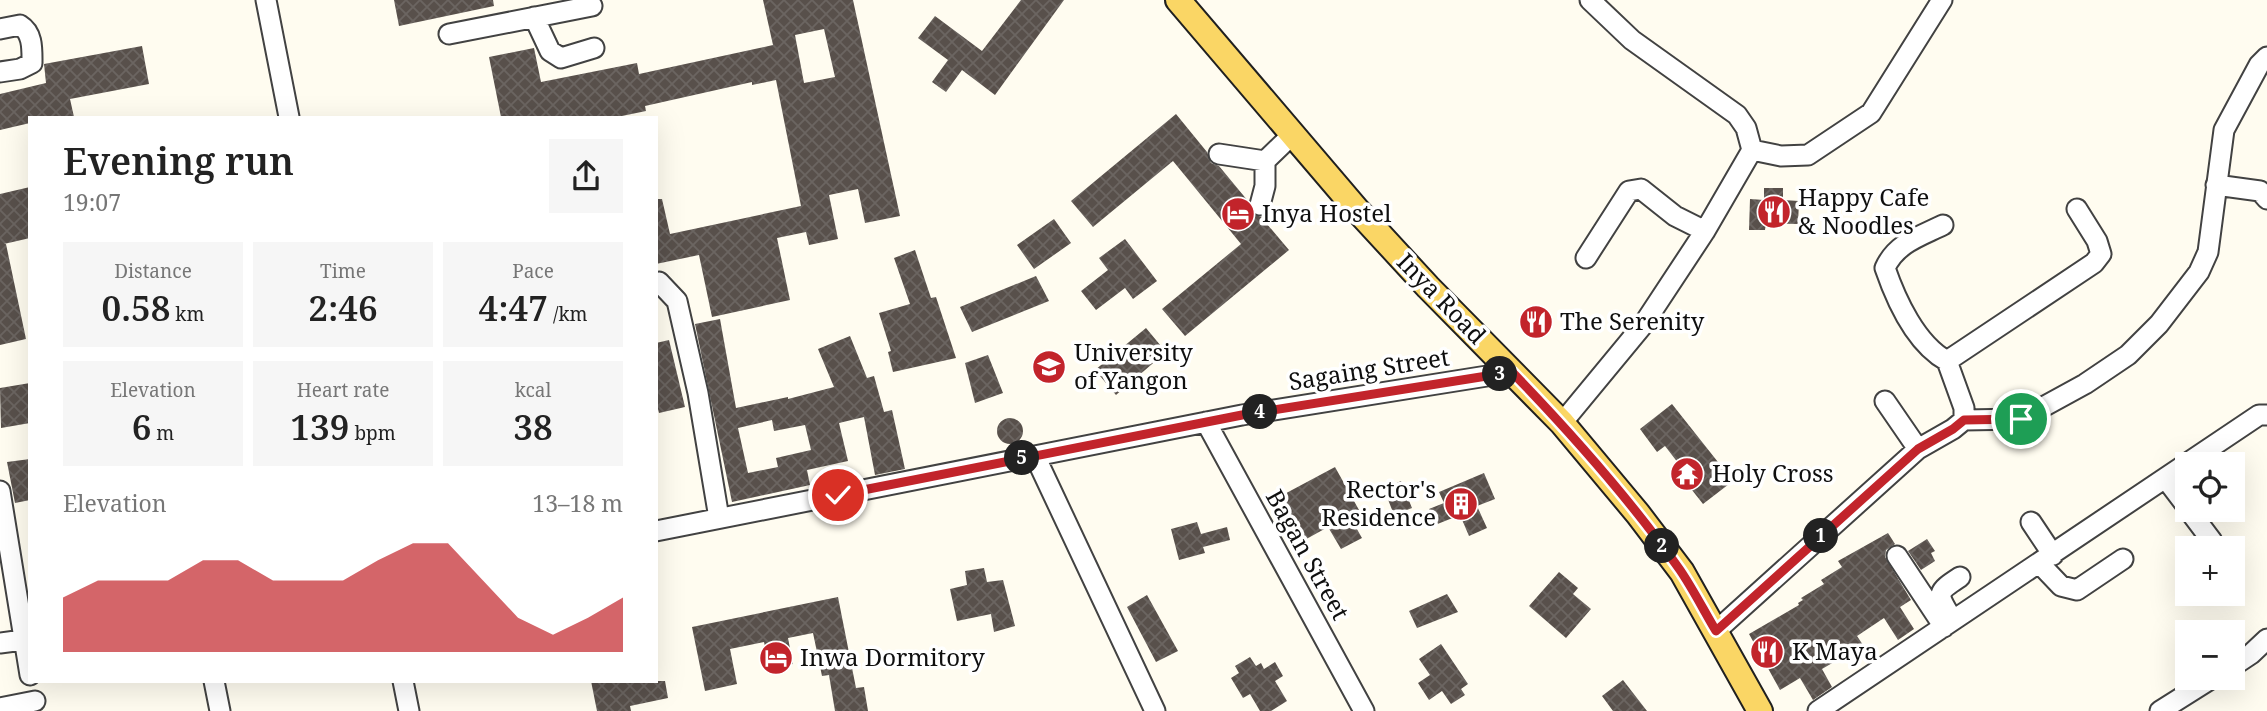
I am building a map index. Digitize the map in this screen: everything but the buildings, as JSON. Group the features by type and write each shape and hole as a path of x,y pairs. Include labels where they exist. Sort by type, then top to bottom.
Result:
{"main road":[{"name":"Inya Road","path":"1178,0 1501,374 1562,423 1638,514 1682,572 1760,711"}],"street":[{"path":"266,0 289,116"},
{"path":"1562,423 1643,325 1704,232 1752,150 1746,128 1737,115 1632,40 1590,0"},
{"path":"1752,150 1781,156 1808,155 1871,113 1942,0"},
{"path":"449,34 592,6"},
{"path":"534,17 550,51 561,58 594,48"},
{"path":"0,29 20,26 26,29 30,35 32,52 32,63 20,69 0,72"},
{"path":"1716,631 1918,449 1964,420 2021,419 2085,384 2128,355 2159,324 2199,272 2208,252 2224,130 2259,65 2267,57"},
{"path":"1260,205 1265,186 1265,161 1294,133"},
{"path":"1219,154 1265,161"},
{"path":"2216,185 2260,191 2267,199"},
{"path":"1586,258 1629,191 1641,189 1675,216 1704,232"},
{"path":"1947,361 2094,263 2101,254 2097,241 2077,209"},
{"path":"1943,225 1904,244 1891,256 1885,268 1892,289 1913,325 1936,355 1947,361 1964,408 1964,420"},
{"path":"658,282 677,301 698,393 719,519"},
{"name":"Sagaing Street","path":"658,531 1206,422 1501,374"},
{"path":"1885,401 1918,449"},
{"path":"1818,711 2259,415 2267,415"},
{"name":"Bagan Street","path":"1206,422 1364,711"},
{"path":"1035,456 1156,711"},
{"path":"2166,479 2175,491"},
{"path":"0,491 28,665"},
{"path":"2031,522 2061,586 2077,590 2123,559"},
{"path":"1897,556 1949,624"},
{"path":"1949,624 1939,594 1942,589 1961,577"},
{"path":"2245,658 2267,639"},
{"path":"0,643 23,640"},
{"path":"0,708 36,706 31,683"},
{"path":"214,683 220,711"},
{"path":"403,683 409,711"},
{"path":"2160,711 2193,690"}],"place":[{"name":"Happy Cafe & Noodles","path":"1774,212"},
{"name":"Inya Hostel","path":"1238,214"},
{"name":"The Serenity","path":"1536,322"},
{"name":"University of Yangon","path":"1049,367"},
{"name":"Holy Cross","path":"1687,474"},
{"name":"Rector's Residence","path":"1461,504"},
{"name":"K Maya","path":"1767,652"},
{"name":"Inwa Dormitory","path":"776,658"}],"route":[{"path":"838,495 1242,415 1512,372 1562,423 1638,514 1682,572 1716,631 1918,449 1964,420 2021,419"}]}
